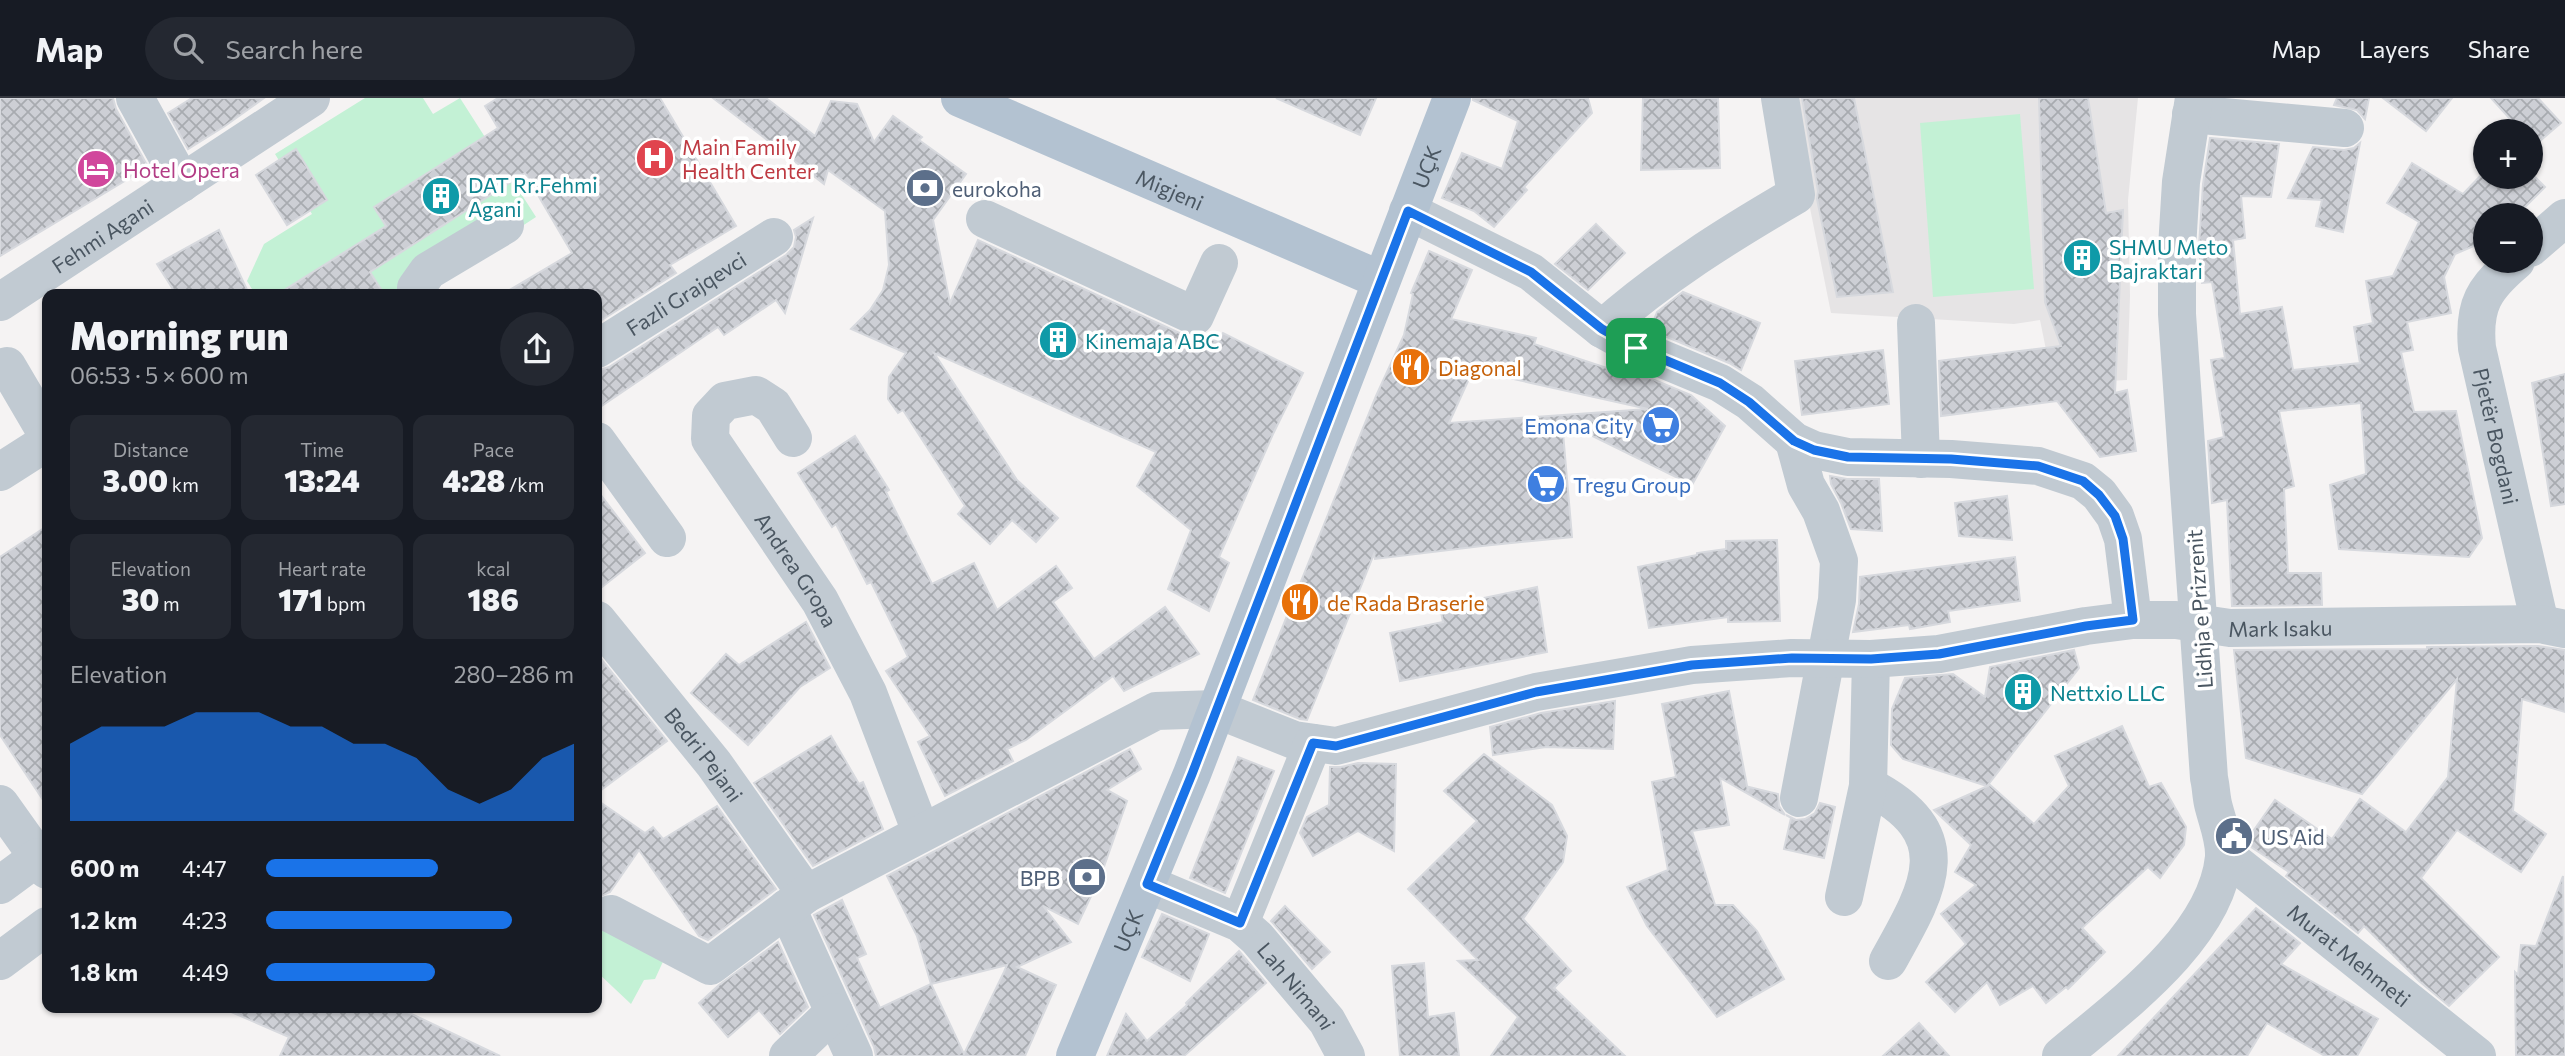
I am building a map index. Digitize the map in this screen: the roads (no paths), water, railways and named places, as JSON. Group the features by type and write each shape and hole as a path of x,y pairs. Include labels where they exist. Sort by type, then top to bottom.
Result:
{"main road":[{"name":"Migjeni","path":"960,98 1381,280"},
{"name":"UÇK","path":"1075,1056 1216,709 1452,98"}],"street":[{"path":"135,98 182,183"},
{"name":"Fehmi Agani","path":"0,302 58,282 182,183 312,98"},
{"path":"1602,329 1639,296 1675,270 1796,195 1780,98"},
{"path":"2193,106 2345,128"},
{"name":"Lidhja e Prizrenit","path":"2061,1056 2154,977 2178,951 2204,913 2221,875 2224,853 2209,778 2177,314 2181,182 2193,106"},
{"path":"1408,211 1531,272 1602,329 1636,348 1720,383 1749,402 1794,441 1814,450 1848,457 2038,466 2083,481 2099,495 2115,516 2123,539 2133,620"},
{"path":"2543,237 2565,218"},
{"path":"985,219 1195,316 1219,263"},
{"path":"416,289 428,271 505,225"},
{"name":"Fazli Grajqevci","path":"602,346 774,237"},
{"name":"Pjetër Bogdani","path":"2504,273 2487,290 2478,308 2475,323 2477,348 2552,626"},
{"path":"1916,323 1921,459"},
{"path":"7,366 42,426"},
{"name":"Andrea Gropa","path":"793,439 773,406 756,395 725,401 711,416 710,439 820,601 850,657 868,693 921,832"},
{"path":"1794,441 1806,485 1821,511 1839,561 1837,600 1799,798"},
{"path":"0,472 42,445"},
{"path":"602,448 667,538"},
{"name":"Mark Isaku","path":"1216,709 1284,737 1336,746 1536,692 1692,665 1792,658 1871,659 1939,654 2086,626 2133,620 2176,620 2230,628 2552,626"},
{"name":"Bedri Pejani","path":"602,626 714,764 796,901 834,1012 854,1056"},
{"path":"1844,897 1868,786 1871,659"},
{"path":"611,914 710,966 796,901 921,832 1156,711 1216,709"},
{"path":"1240,923 1313,743"},
{"path":"1868,786 1883,794 1918,824 1929,849 1926,880 1914,915 1888,961"},
{"path":"0,804 42,862"},
{"name":"Murat Mehmeti","path":"2224,853 2477,1056"},
{"path":"0,884 42,863"},
{"name":"Lah Nimani","path":"1147,884 1240,923 1327,1021 1346,1056"},
{"path":"0,961 42,930"},
{"path":"788,1056 834,1012"}],"place":[{"name":"Main Family Health Center","path":"655,158"},
{"name":"Hotel Opera","path":"96,169"},
{"name":"eurokoha","path":"925,188"},
{"name":"DAT Rr.Fehmi Agani","path":"441,196"},
{"name":"SHMU Meto Bajraktari","path":"2082,258"},
{"name":"Kinemaja ABC","path":"1058,340"},
{"name":"Diagonal","path":"1411,367"},
{"name":"Emona City","path":"1661,425"},
{"name":"Tregu Group","path":"1546,484"},
{"name":"de Rada Braserie","path":"1300,602"},
{"name":"Nettxio LLC","path":"2023,692"},
{"name":"US Aid","path":"2234,836"},
{"name":"BPB","path":"1087,877"}]}
